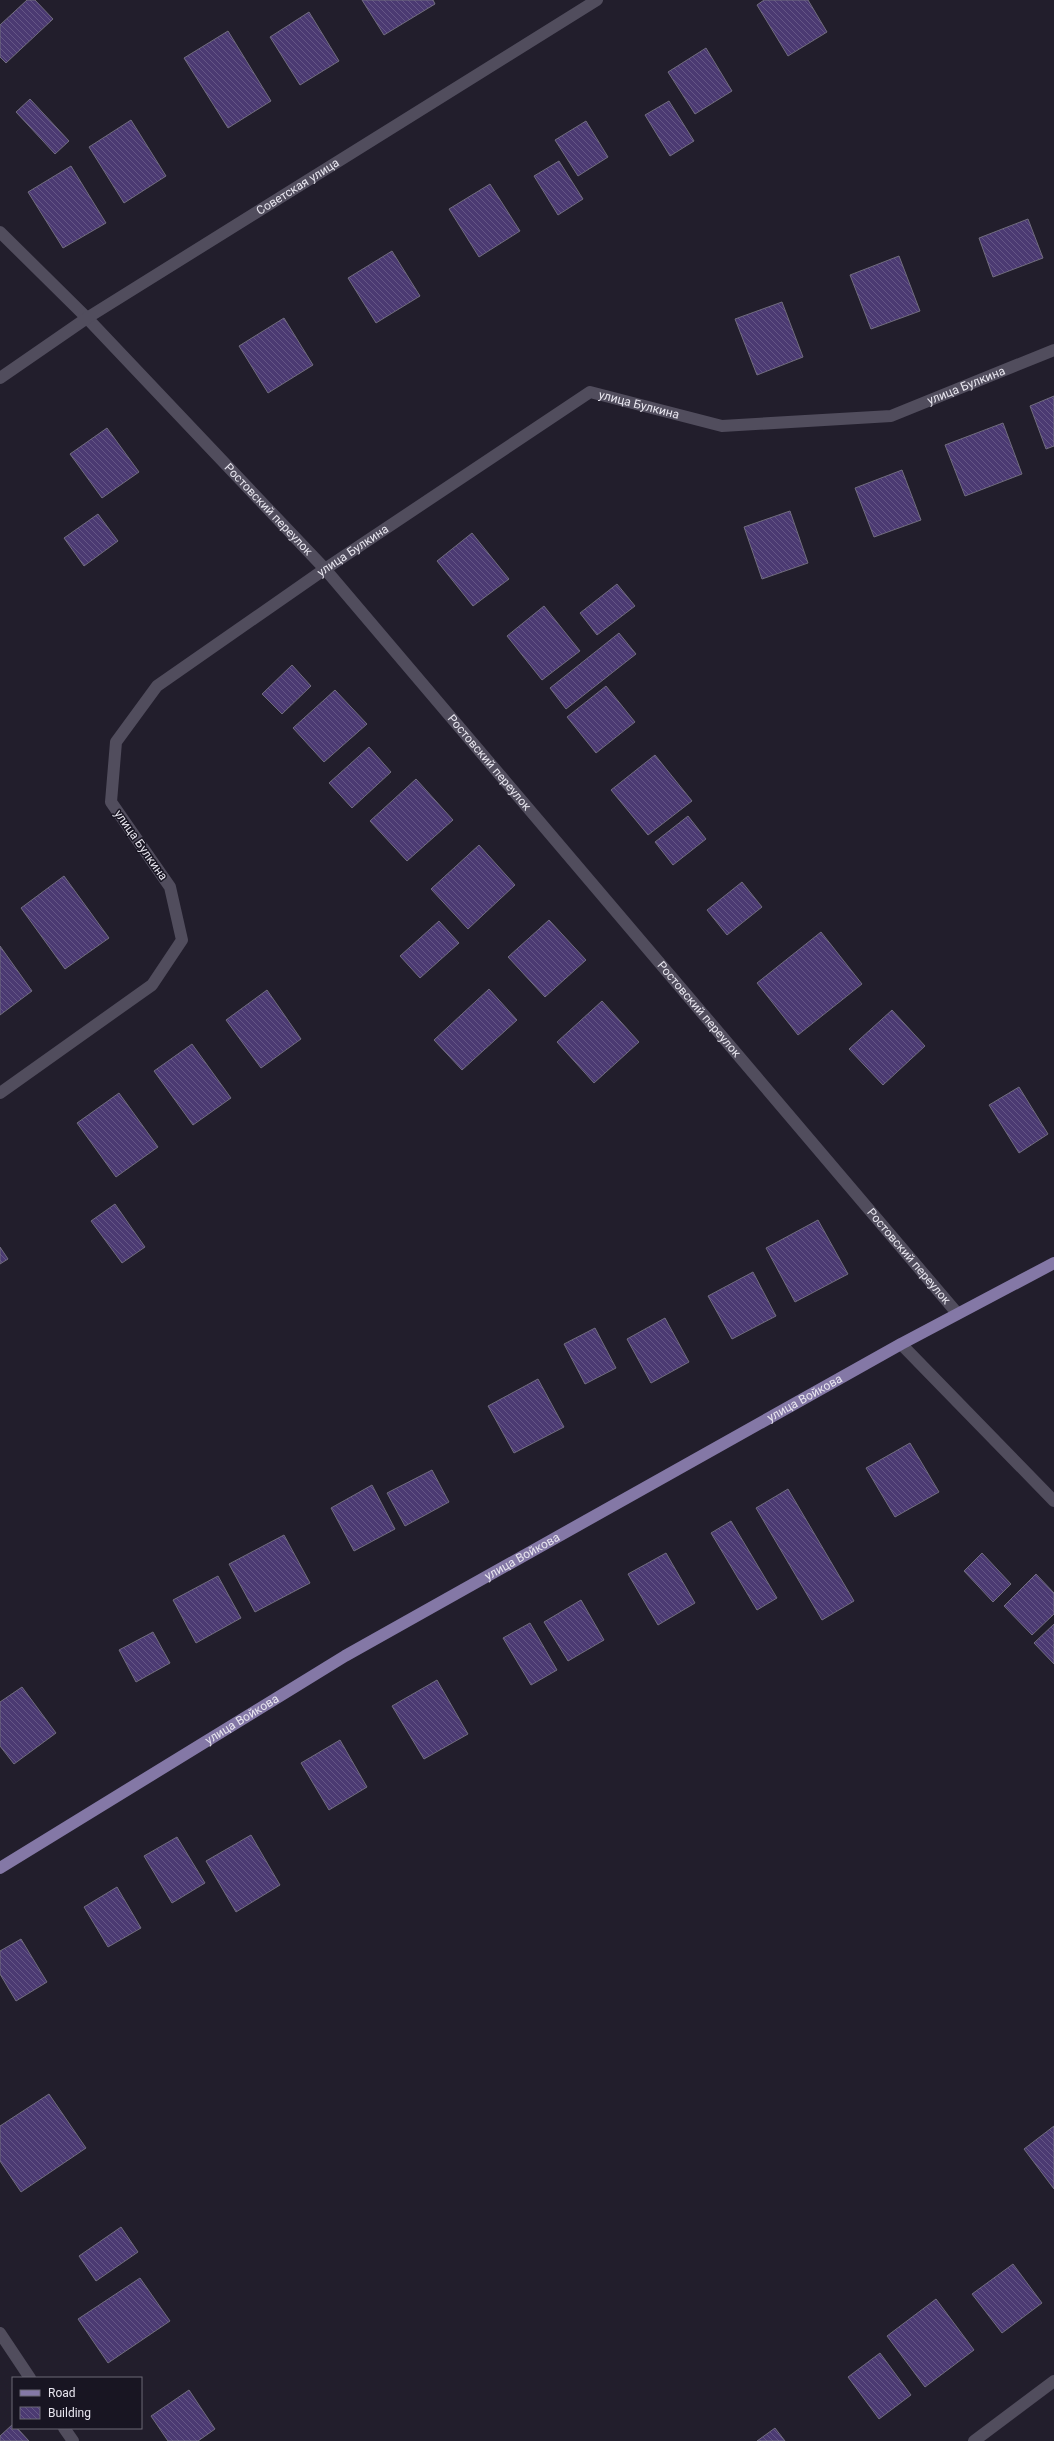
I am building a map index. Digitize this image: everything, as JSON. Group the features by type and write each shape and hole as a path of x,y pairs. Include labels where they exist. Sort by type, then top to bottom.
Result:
{"main road":[{"name":"улица Войкова","path":"0,1868 345,1656 901,1344 1054,1263"}],"street":[{"name":"Советская улица","path":"0,378 87,318 598,0"},
{"name":"Ростовский переулок","path":"0,232 87,318 325,569 957,1313"},
{"name":"улица Булкина","path":"0,1093 152,985 182,940 170,887 111,802 116,742 156,686 325,569 590,392 722,426 891,416 1054,350"},
{"path":"901,1344 1054,1501"},
{"path":"0,2333 29,2377"},
{"path":"974,2441 1054,2381"},
{"path":"65,2429 73,2441"}],"building":[{"path":"27,0 35,0 53,19 6,63 0,57 0,25"},
{"path":"362,0 433,0 435,4 384,35"},
{"path":"764,0 808,0 827,32 788,56 757,5"},
{"path":"309,12 339,61 300,85 270,37"},
{"path":"228,31 271,101 228,128 184,58"},
{"path":"706,48 732,91 695,114 668,72"},
{"path":"30,99 69,141 55,154 16,112"},
{"path":"669,101 694,141 670,156 645,115"},
{"path":"131,120 166,176 124,203 89,147"},
{"path":"586,121 608,157 578,176 555,140"},
{"path":"559,161 583,199 558,215 534,176"},
{"path":"71,166 106,223 63,248 28,192"},
{"path":"490,184 520,231 479,257 449,209"},
{"path":"1028,219 1043,258 993,277 979,238"},
{"path":"392,251 420,296 376,323 348,278"},
{"path":"899,256 920,311 871,329 850,275"},
{"path":"782,302 803,357 757,375 735,319"},
{"path":"284,318 313,365 268,393 239,346"},
{"path":"1054,396 1054,446 1046,449 1030,406"},
{"path":"1003,423 1022,474 965,496 945,445"},
{"path":"107,428 139,472 102,498 70,454"},
{"path":"902,470 921,520 874,537 855,488"},
{"path":"790,511 808,563 762,579 744,527"},
{"path":"98,514 118,541 84,566 64,538"},
{"path":"472,533 509,579 473,606 437,561"},
{"path":"617,584 635,606 597,635 580,613"},
{"path":"544,606 580,651 542,680 507,636"},
{"path":"619,633 636,654 566,709 550,688"},
{"path":"292,665 311,686 282,714 262,694"},
{"path":"606,686 635,722 596,753 567,717"},
{"path":"335,690 367,724 324,762 293,728"},
{"path":"369,747 391,772 352,808 329,783"},
{"path":"655,755 692,801 648,835 611,790"},
{"path":"416,779 453,820 407,861 370,821"},
{"path":"688,816 706,839 673,865 655,842"},
{"path":"479,845 515,885 468,929 431,889"},
{"path":"64,876 109,938 65,969 21,908"},
{"path":"742,882 762,907 727,935 707,910"},
{"path":"549,920 586,960 545,997 508,957"},
{"path":"439,921 459,943 420,978 400,956"},
{"path":"821,932 862,984 798,1035 757,983"},
{"path":"0,946 32,991 0,1015"},
{"path":"489,989 517,1020 462,1070 434,1040"},
{"path":"267,990 301,1039 261,1068 226,1020"},
{"path":"602,1001 639,1042 594,1083 557,1042"},
{"path":"892,1010 925,1046 883,1085 849,1049"},
{"path":"192,1044 231,1098 193,1125 154,1071"},
{"path":"1019,1087 1048,1134 1019,1153 989,1105"},
{"path":"119,1093 158,1147 116,1177 77,1123"},
{"path":"115,1204 145,1247 122,1263 91,1221"},
{"path":"818,1220 848,1274 795,1302 766,1248"},
{"path":"0,1247 8,1259 0,1264"},
{"path":"753,1272 776,1316 732,1339 708,1296"},
{"path":"665,1318 689,1362 651,1383 627,1339"},
{"path":"595,1328 616,1368 585,1384 564,1344"},
{"path":"538,1379 564,1427 514,1453 488,1406"},
{"path":"910,1443 939,1492 895,1517 866,1468"},
{"path":"432,1470 449,1502 405,1526 387,1493"},
{"path":"372,1485 395,1529 354,1551 331,1508"},
{"path":"788,1489 854,1601 822,1620 756,1508"},
{"path":"731,1521 777,1598 757,1610 711,1533"},
{"path":"284,1535 310,1583 255,1612 229,1564"},
{"path":"666,1553 695,1603 658,1625 628,1574"},
{"path":"982,1553 1011,1584 993,1602 964,1571"},
{"path":"1036,1574 1054,1593 1054,1614 1032,1635 1004,1606"},
{"path":"218,1576 241,1618 196,1643 173,1600"},
{"path":"581,1600 604,1640 568,1661 544,1622"},
{"path":"530,1623 557,1670 531,1685 503,1638"},
{"path":"1054,1624 1054,1664 1034,1643"},
{"path":"153,1632 170,1663 136,1682 119,1650"},
{"path":"437,1680 468,1734 424,1759 392,1706"},
{"path":"22,1687 56,1733 14,1764 0,1746 0,1702"},
{"path":"340,1740 367,1787 329,1810 301,1763"},
{"path":"251,1835 280,1885 236,1912 206,1861"},
{"path":"177,1837 205,1883 172,1903 144,1856"},
{"path":"117,1887 141,1928 108,1947 84,1907"},
{"path":"21,1939 47,1982 16,2001 0,1974 0,1951"},
{"path":"49,2094 86,2148 21,2192 0,2161 0,2126"},
{"path":"1054,2126 1054,2189 1024,2149"},
{"path":"121,2227 138,2252 96,2281 79,2256"},
{"path":"1013,2264 1042,2303 1002,2333 972,2294"},
{"path":"140,2278 170,2321 108,2363 78,2319"},
{"path":"936,2299 974,2350 925,2387 887,2336"},
{"path":"880,2353 911,2395 879,2419 848,2377"},
{"path":"189,2390 215,2429 198,2441 168,2441 151,2416"},
{"path":"12,2425 12,2429 18,2429 29,2441 0,2441 0,2436"},
{"path":"775,2428 785,2441 757,2441"}]}
